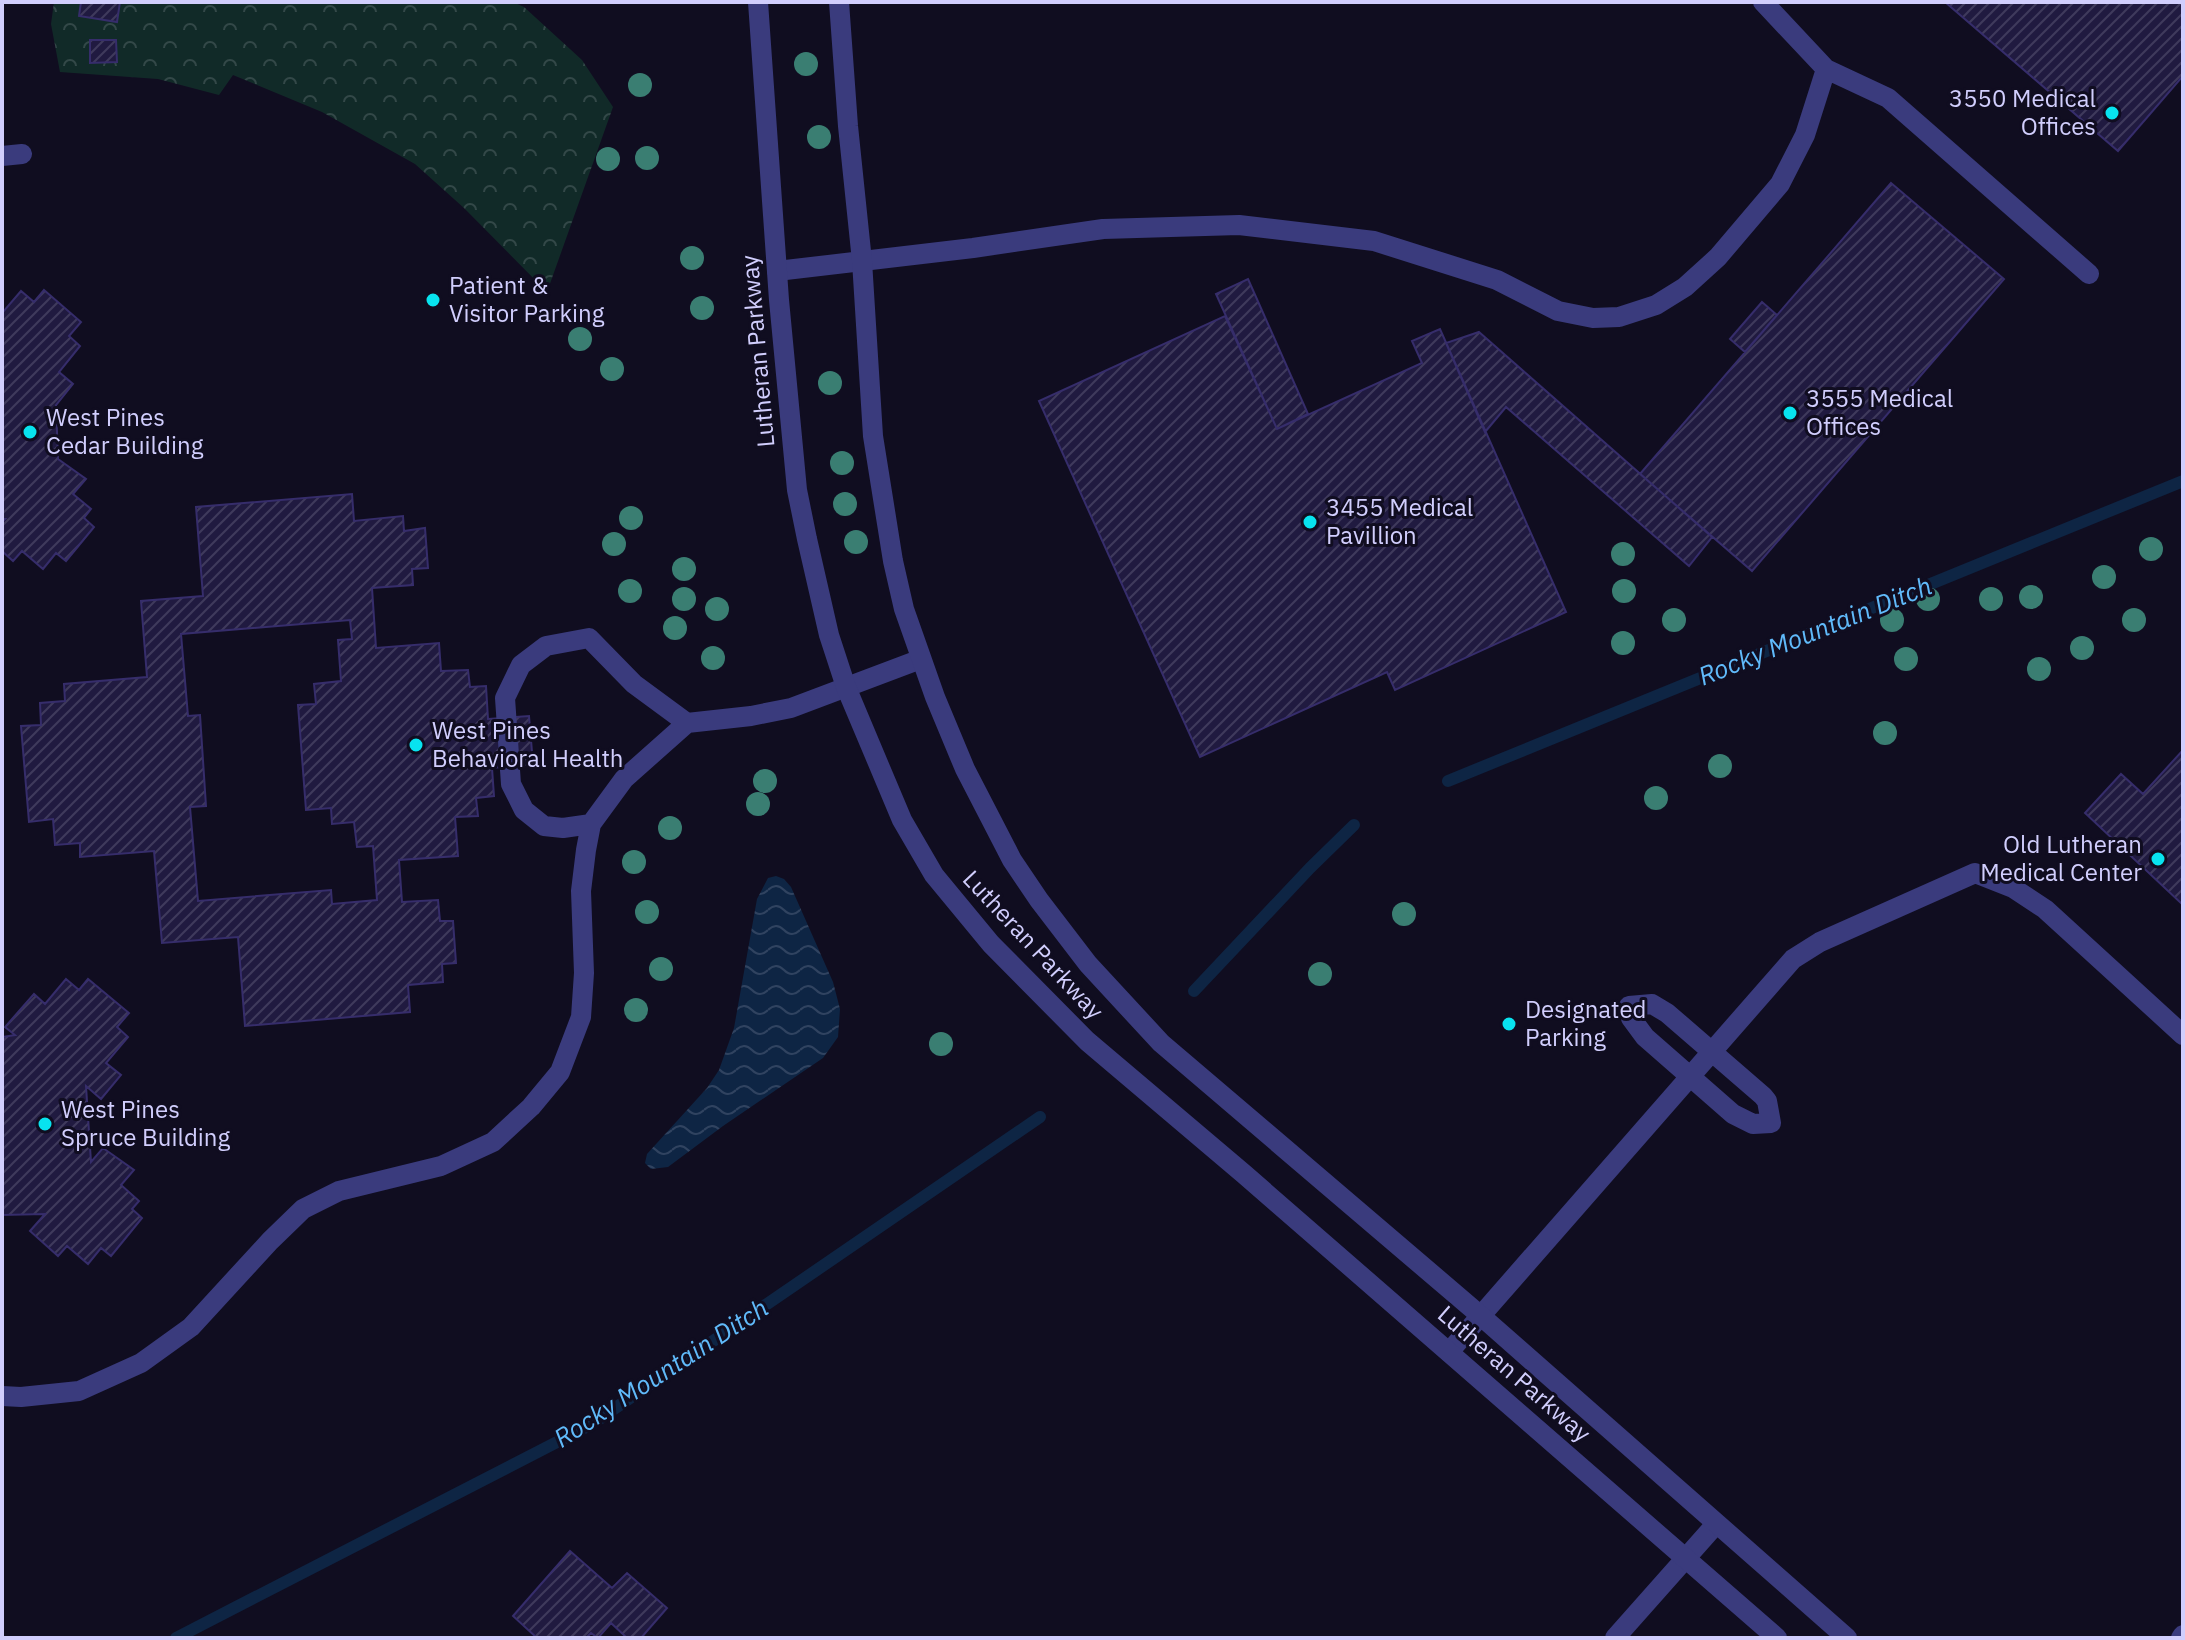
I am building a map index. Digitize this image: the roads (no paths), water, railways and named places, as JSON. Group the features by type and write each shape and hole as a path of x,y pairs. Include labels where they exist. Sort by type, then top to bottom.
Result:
{"street":[{"name":"Lutheran Parkway","path":"758,2 777,271 797,490 829,635 846,687 890,793 917,847 945,890 983,936 1041,998 1107,1059 1244,1174 1777,1638"},
{"name":"Lutheran Parkway","path":"839,2 862,261 873,436 882,502 904,609 921,659 965,769 995,829 1039,900 1097,974 1169,1050 1481,1316 1847,1638"},
{"path":"1763,2 1826,69 1888,98 2089,274"},
{"path":"777,271 1103,229 1239,225 1374,241 1497,280 1558,311 1593,318 1619,317 1656,305 1685,287 1718,257 1780,184 1805,135 1826,69"},
{"path":"591,824 563,828 544,826 524,810 511,784 505,698 521,665 546,646 589,638 634,684 687,723"},
{"path":"2,1396 79,1391 141,1363 191,1327 303,1209 339,1191 441,1166 493,1142 531,1107 560,1072 581,1017 584,973 581,891 591,824 624,779 687,723 791,708 921,659"},
{"path":"1449,1352 1782,970 1805,950 1975,873 2013,888 2045,909 2183,1035"},
{"path":"1652,1004 1661,1008 1711,1051 1763,1096 1767,1101 1771,1123 1753,1124 1743,1120 1689,1077 1637,1029 1629,1006 1652,1004"},
{"path":"1615,1638 1716,1524"}],"water":[{"path":"776,876 791,887 833,982 840,1009 838,1037 823,1058 668,1167 651,1169 645,1163 647,1154 707,1088 719,1070 734,1028 757,899 768,878"}],"waterway":[{"name":"Rocky Mountain Ditch","path":"1448,781 2183,481"},
{"name":"Rocky Mountain Ditch","path":"1194,991 1354,825"},
{"name":"Rocky Mountain Ditch","path":"176,1638 592,1424 1040,1117"}],"place":[{"name":"3550 Medical Offices","path":"2112,113"},
{"name":"Patient & Visitor Parking","path":"433,300"},
{"name":"3555 Medical Offices","path":"1790,413"},
{"name":"West Pines Cedar Building","path":"30,432"},
{"name":"3455 Medical Pavillion","path":"1310,522"},
{"name":"West Pines Behavioral Health","path":"416,745"},
{"name":"Old Lutheran Medical Center","path":"2158,859"},
{"name":"Designated Parking","path":"1509,1024"},
{"name":"West Pines Spruce Building","path":"45,1124"}]}
